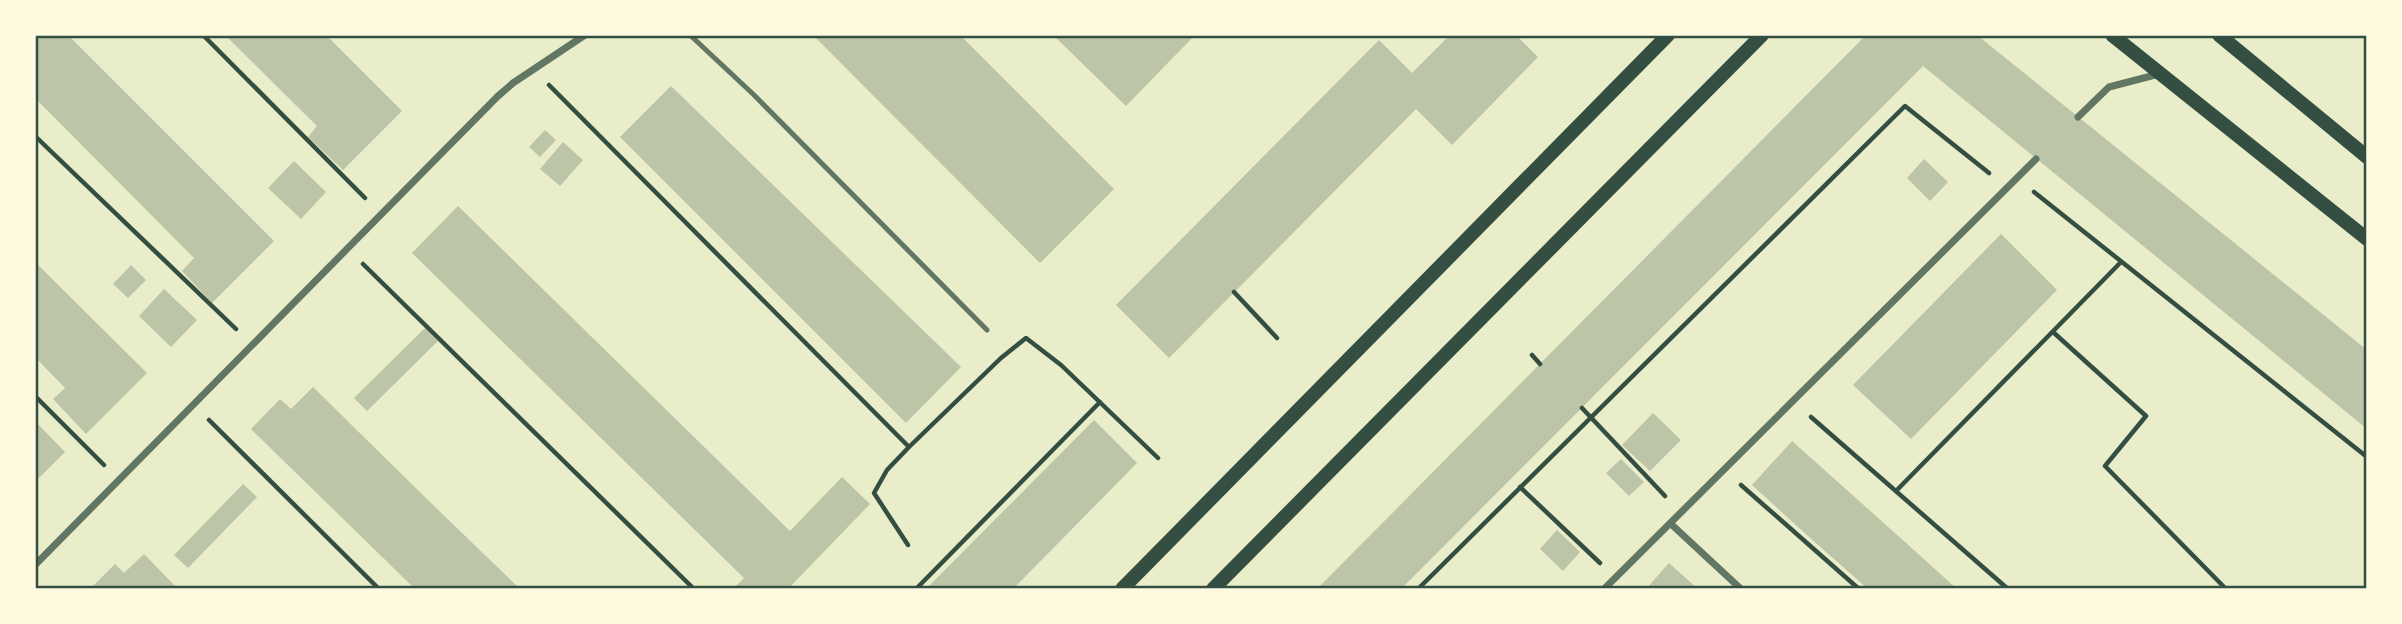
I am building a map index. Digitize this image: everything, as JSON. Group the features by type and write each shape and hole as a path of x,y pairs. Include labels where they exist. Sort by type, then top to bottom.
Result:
{"main road":[{"path":"1122,589 1668,35"},
{"path":"1213,589 1762,35"},
{"path":"2112,35 2367,239"},
{"path":"2219,35 2367,157"}],"street":[{"path":"35,565 513,83 585,35"},
{"path":"2078,117 2109,87 2161,74"},
{"path":"1604,589 2036,159"},
{"path":"1671,524 1741,589"}],"lane":[{"path":"690,35 753,94 987,330"}],"path":[{"path":"203,35 381,214"},
{"path":"534,69 909,447"},
{"path":"1418,589 1905,106 2007,188"},
{"path":"35,135 252,345"},
{"path":"2017,179 2367,457"},
{"path":"347,249 694,589"},
{"path":"1897,490 2121,262"},
{"path":"1234,292 1277,338"},
{"path":"2053,332 2146,416 2105,466 2226,589"},
{"path":"908,545 874,493 887,470 1001,358 1027,338 1100,402 1158,458"},
{"path":"1532,355 1541,364"},
{"path":"35,396 119,480"},
{"path":"1794,401 2008,589"},
{"path":"916,589 1100,402"},
{"path":"194,405 379,589"},
{"path":"1582,408 1664,492 1671,524"},
{"path":"1740,484 1859,589"},
{"path":"1520,487 1616,578"}],"building":[{"path":"35,35 68,35 274,241 212,303 182,271 194,258 35,98"},
{"path":"225,35 326,35 402,111 343,170 308,137 317,126"},
{"path":"813,35 960,35 1114,189 1040,263"},
{"path":"1053,35 1195,35 1126,106"},
{"path":"1450,35 1516,35 1538,57 1452,145 1416,109 1169,358 1116,305 1379,40 1412,73"},
{"path":"1866,35 1977,35 2367,350 2367,429 1923,66 1401,589 1317,589"},
{"path":"671,86 961,367 906,423 620,137"},
{"path":"545,130 556,140 540,157 529,147"},
{"path":"563,142 583,160 560,186 540,169"},
{"path":"1924,159 1948,182 1930,201 1907,178"},
{"path":"294,161 326,192 301,219 268,188"},
{"path":"458,206 790,531 842,477 870,504 788,589 733,589 744,578 412,253"},
{"path":"2001,234 2057,290 1911,439 1853,385"},
{"path":"35,262 147,373 86,434 53,399 65,388 35,357"},
{"path":"131,265 146,280 128,298 113,284"},
{"path":"164,289 197,320 171,347 139,316"},
{"path":"425,328 438,341 367,411 354,398"},
{"path":"313,387 520,589 415,589 251,429 280,399 291,409"},
{"path":"1653,413 1681,440 1650,471 1622,445"},
{"path":"1094,420 1137,463 1013,589 926,589"},
{"path":"35,421 65,452 39,478 35,474"},
{"path":"1792,441 1957,589 1868,589 1808,536 1752,485"},
{"path":"1621,459 1644,482 1629,496 1606,473"},
{"path":"243,484 257,497 188,568 174,555"},
{"path":"1557,530 1580,552 1563,571 1540,549"},
{"path":"144,554 178,589 90,589 115,564 124,573"},
{"path":"1669,563 1698,589 1646,589"}]}
